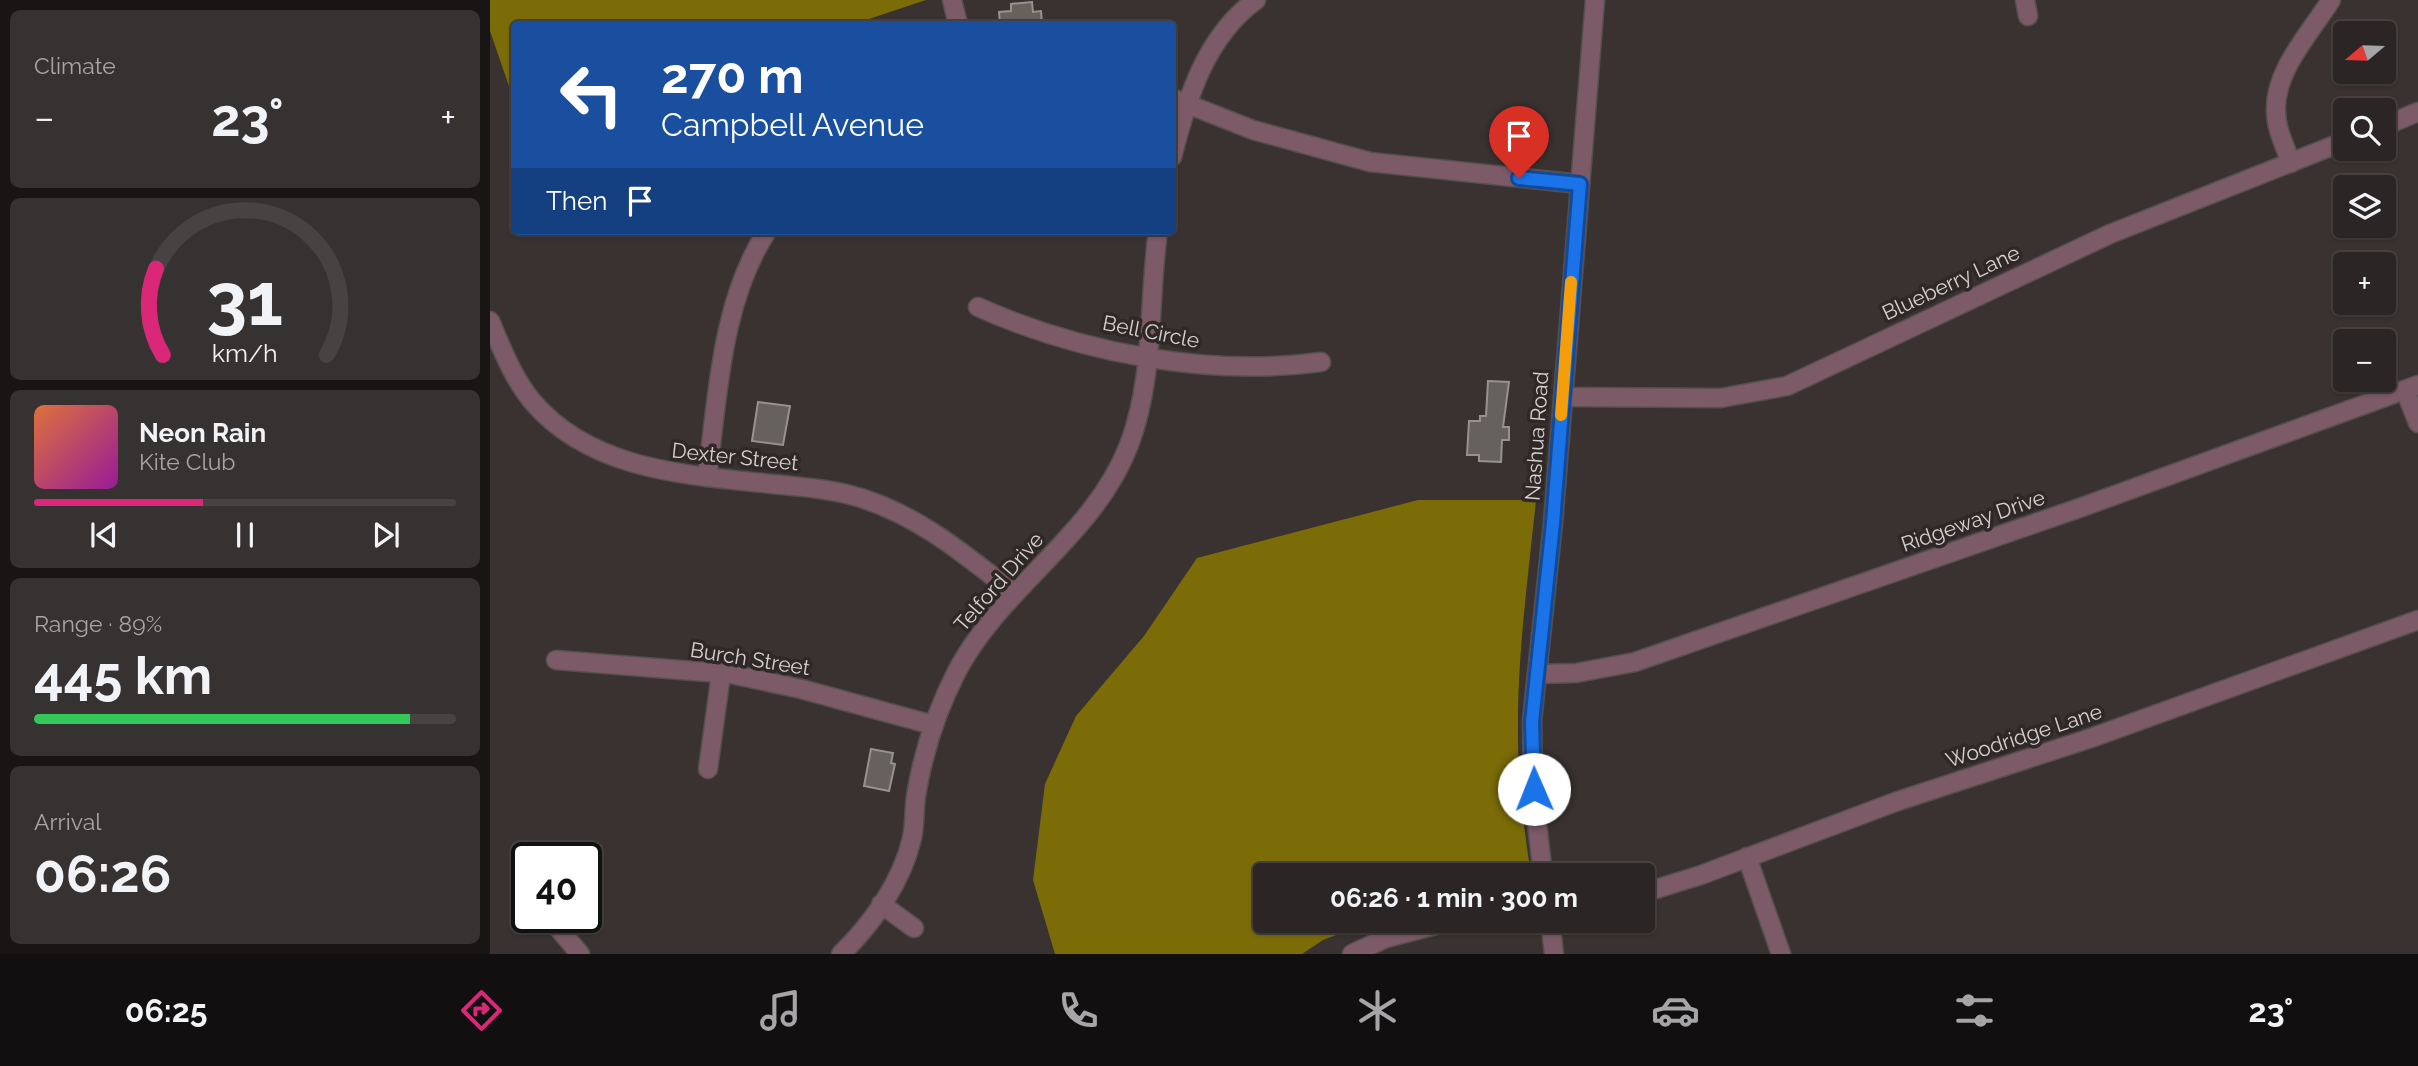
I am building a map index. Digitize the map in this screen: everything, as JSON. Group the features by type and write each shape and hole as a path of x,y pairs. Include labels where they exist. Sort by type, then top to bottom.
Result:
{"street":[{"path":"952,0 957,21"},
{"path":"1176,129 1180,101 1215,42 1234,19 1256,0"},
{"name":"Nashua Road","path":"1542,863 1534,789 1532,722 1563,397 1595,0"},
{"path":"2291,163 2277,121 2277,92 2284,74 2331,0"},
{"path":"1180,101 1253,130 1370,162 1580,184"},
{"path":"2396,121 2418,112"},
{"name":"Blueberry Lane","path":"1563,397 1721,398 1787,386 2110,234 2333,146"},
{"path":"707,477 724,353 733,313 759,235"},
{"name":"Telford Drive","path":"841,954 881,904 903,863 912,838 916,797 933,725 952,681 972,646 1014,593 1083,522 1116,473 1138,418 1149,356 1158,235"},
{"name":"Bell Circle","path":"978,307 1038,332 1149,356 1221,367 1267,367 1321,362"},
{"name":"Dexter Street","path":"490,321 520,384 533,402 566,430 637,465 660,472 823,490 860,498 895,510 944,538 1014,593"},
{"path":"2412,388 2418,423"},
{"name":"Ridgeway Drive","path":"1537,674 1576,673 1635,662 2412,388"},
{"name":"Woodridge Lane","path":"1655,888 1898,802 2091,738 2418,620"},
{"name":"Burch Street","path":"555,660 721,674 801,689 933,725"},
{"path":"708,769 721,674"},
{"path":"1747,857 1782,954"},
{"path":"881,904 914,928"},
{"path":"562,933 580,954"},
{"path":"1352,954 1386,938 1405,933"},
{"path":"1552,933 1554,954"}],"shaded area":[{"path":"490,0 926,0 863,21 511,21 511,92 490,31"},
{"path":"1418,500 1536,500 1518,706 1520,789 1529,863 1253,863 1253,933 1341,933 1323,940 1302,954 1055,954 1033,880 1045,784 1076,716 1144,636 1197,558"}],"building":[{"path":"1032,2 1033,12 1041,11 1042,21 1000,21 999,12 1011,11 1011,4"},
{"path":"1488,381 1509,382 1503,427 1509,427 1509,440 1502,440 1501,462 1479,461 1479,455 1467,455 1469,421 1480,421 1480,416 1486,416"},
{"path":"758,402 790,406 783,445 752,441"},
{"path":"871,749 893,753 891,763 895,764 889,791 864,786"}],"slow traffic":[{"path":"1561,415 1571,282"}],"route":[{"path":"1519,178 1580,184 1553,523 1532,722 1534,789"}]}
